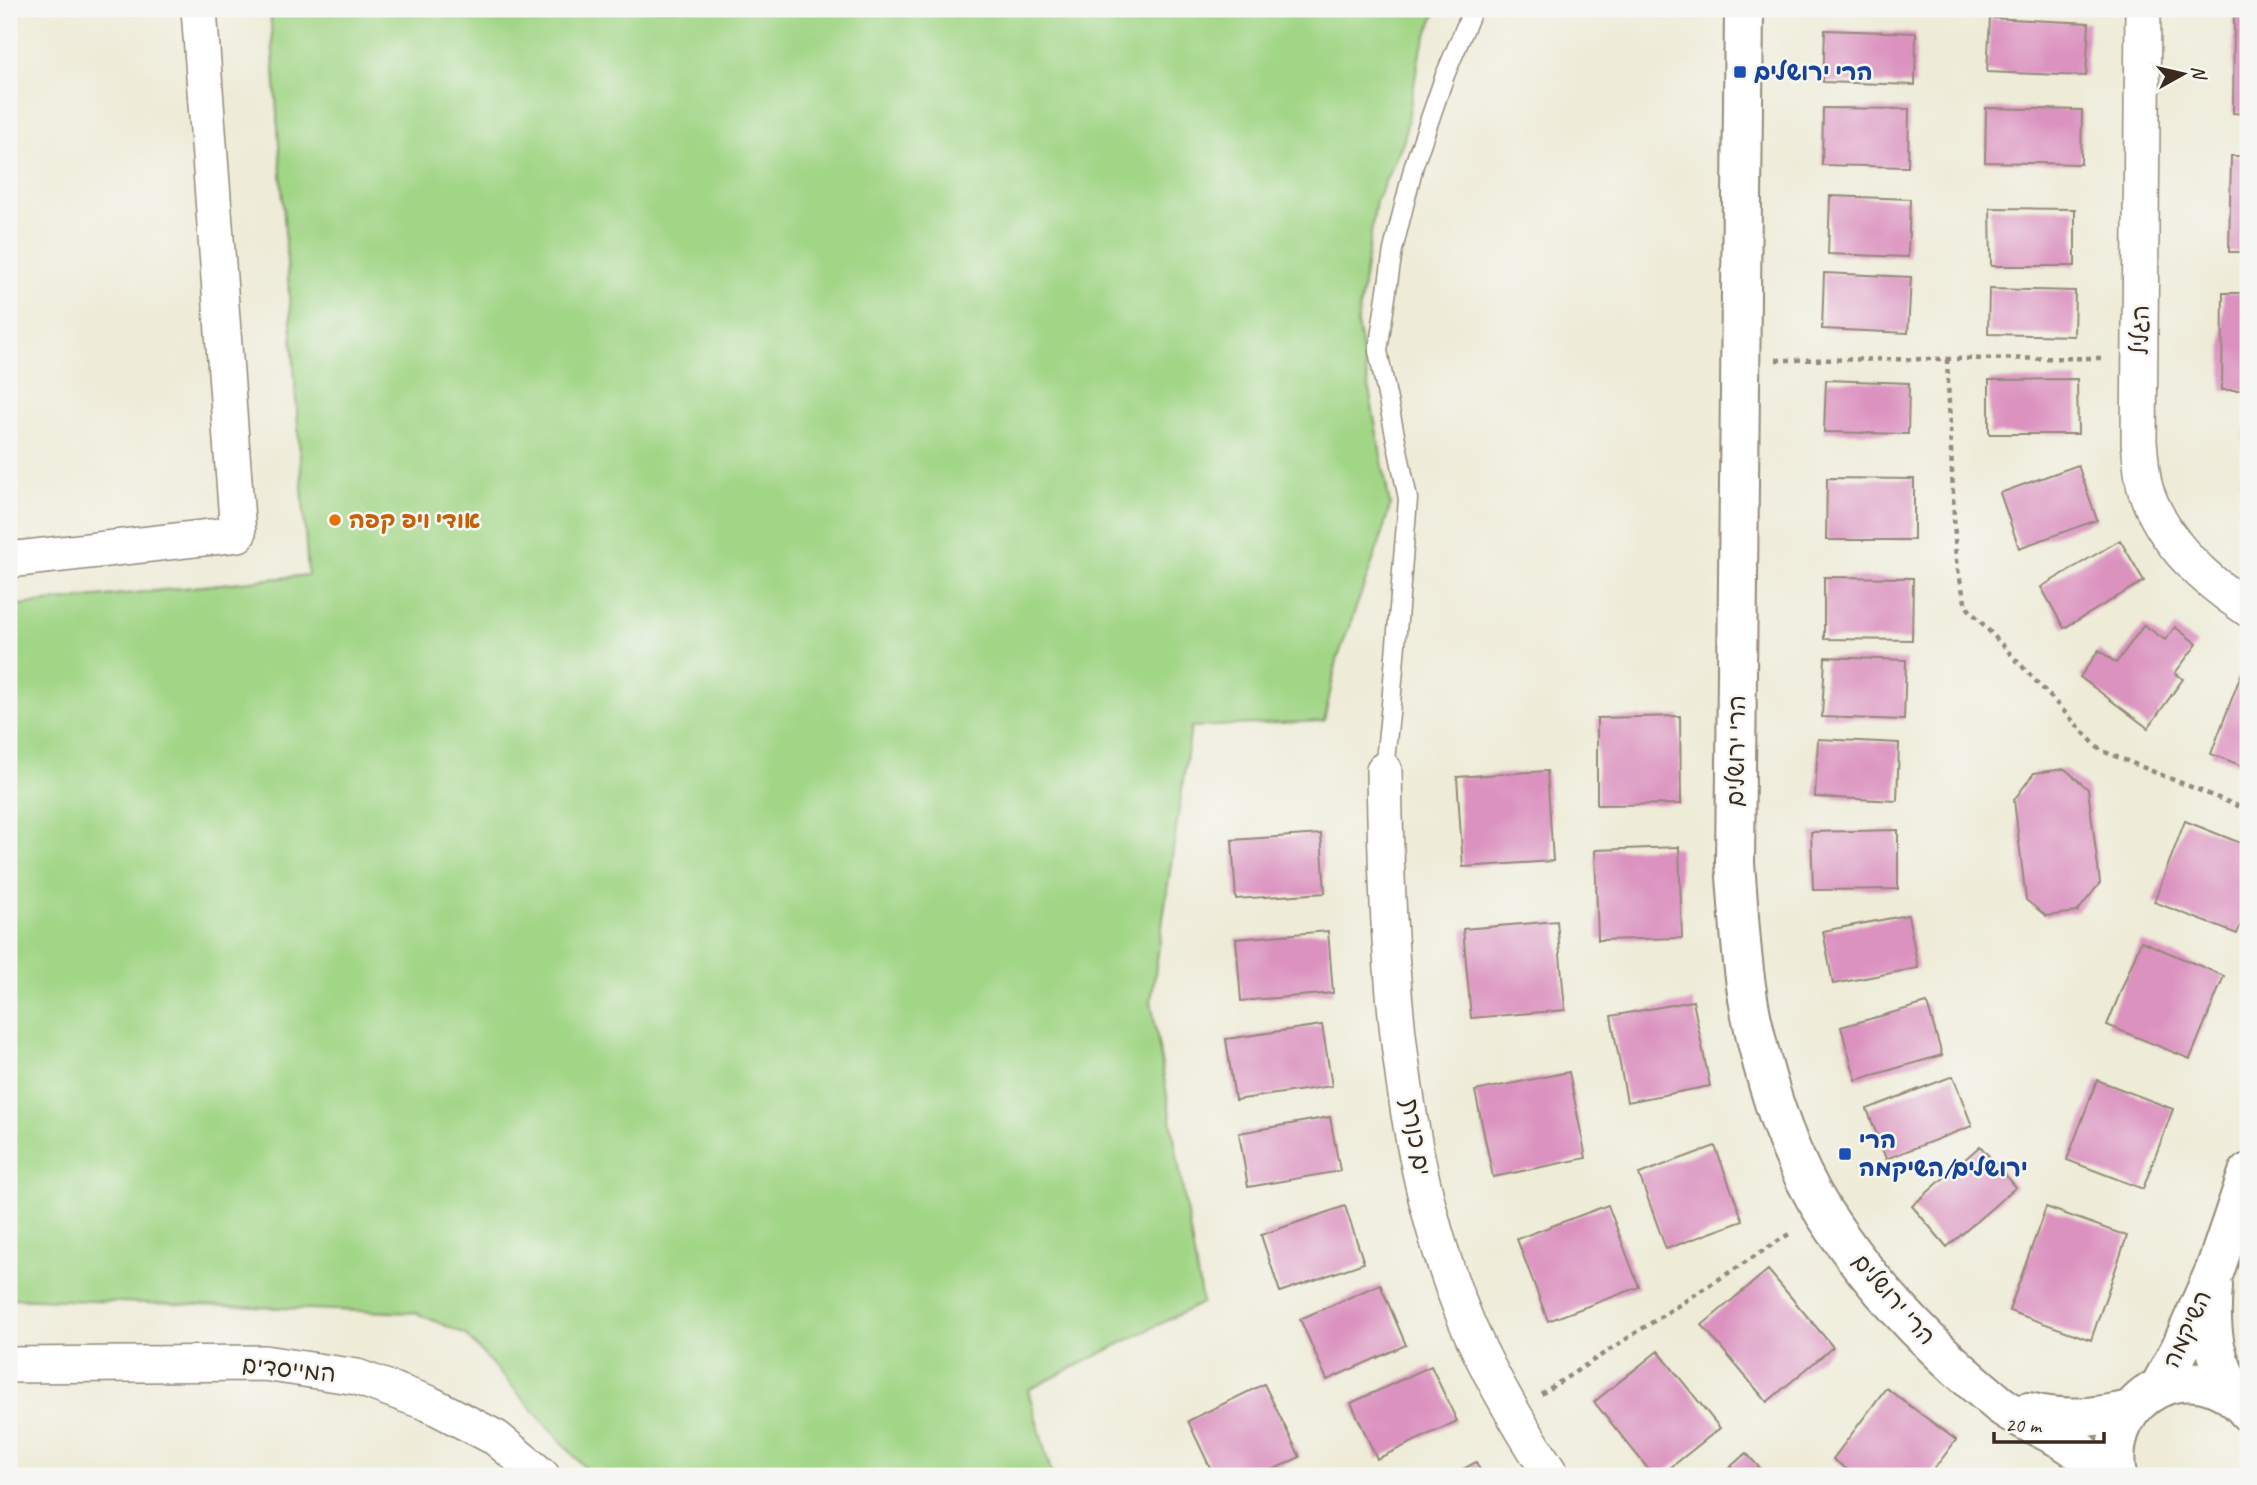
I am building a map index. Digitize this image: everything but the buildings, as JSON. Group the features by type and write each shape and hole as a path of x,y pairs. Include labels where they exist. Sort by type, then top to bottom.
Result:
{"street":[{"path":"9,561 238,534 200,9"},
{"name":"הרי ירושלים","path":"1744,9 1735,863 1741,946 1751,1014 1767,1080 1788,1141 1824,1212 1868,1274 1914,1327 1964,1375 2003,1407 2082,1453 2110,1476"},
{"name":"הגליל","path":"2143,9 2139,442 2145,488 2163,529 2197,569 2221,591 2248,609"},
{"name":"ים כנרת","path":"1384,770 1386,894 1396,1017 1412,1130 1433,1226 1467,1323 1511,1414 1552,1476"},
{"name":"השיקמה","path":"2117,1476 2115,1460 2118,1433 2181,1346 2215,1270 2248,1173"},
{"name":"השיקמה","path":"2215,1270 2211,1318 2214,1342 2223,1375 2244,1407"},
{"name":"המייסדים","path":"9,1365 264,1363 357,1377 428,1403 496,1438 542,1476"},
{"name":"הרי ירושלים","path":"2003,1407 2049,1417 2077,1419 2144,1399 2190,1381 2219,1387 2244,1407"}],"lane":[{"path":"1384,770 1408,499 1378,351 1392,250 1414,165 1445,75 1473,9"}],"path":[{"path":"1740,360 2140,358"},
{"path":"1947,359 1955,561 1966,606 2100,750 2248,810"},
{"path":"1511,1414 1824,1212"}],"green space":[{"path":"270,9 1437,9 1420,52 1404,140 1376,201 1357,323 1390,506 1337,660 1324,721 1191,727 1151,1001 1202,1303 1028,1390 1052,1476 592,1476 465,1334 416,1313 9,1298 9,606 308,575"}],"place":[{"name":"הרי ירושלים","path":"1740,72"},
{"name":"אודי ויפ קפה","path":"335,520"},
{"name":"הרי ירושלים/השיקמה","path":"1845,1154"}]}
